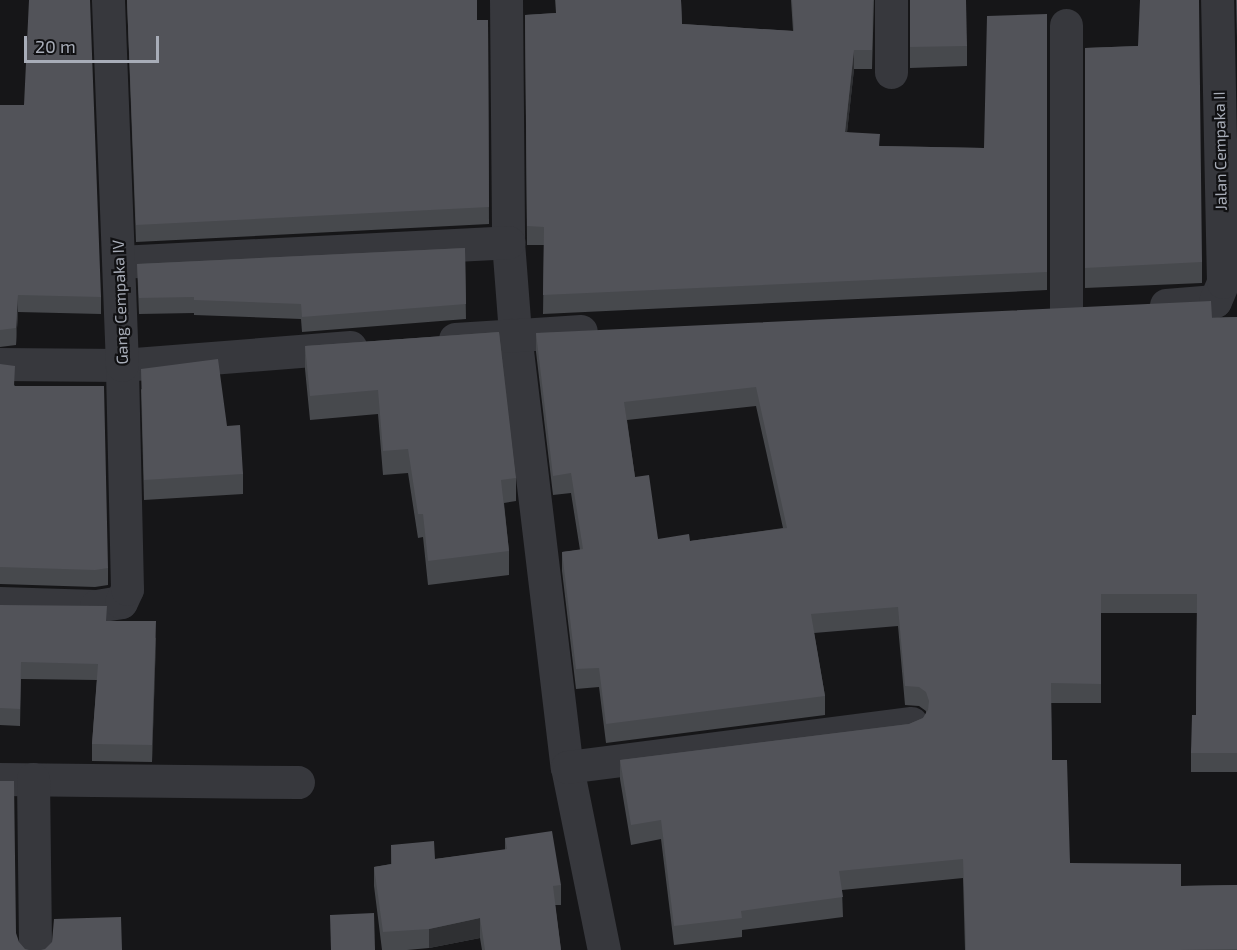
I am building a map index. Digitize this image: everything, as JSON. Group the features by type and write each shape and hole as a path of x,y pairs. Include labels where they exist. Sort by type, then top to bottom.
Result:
{"street":[{"name":"Gang Cempaka IV","path":"0,603 96,606 121,602 127,589 119,262 108,0"},
{"path":"506,0 508,242 515,334 567,767 604,950"},
{"path":"891,0 891,72"},
{"name":"Jalan Cempaka II","path":"1134,307 1215,301 1223,282 1217,0"},
{"path":"1066,25 1054,311 1100,309"},
{"path":"119,262 508,242"},
{"path":"420,342 515,334 611,330"},
{"path":"0,364 122,365 384,345"},
{"path":"567,767 911,723"},
{"path":"0,779 298,782"},
{"path":"33,779 35,950"}],"building":[{"path":"29,0 90,0 101,297 18,295 16,328 0,330 0,105 24,105"},
{"path":"127,0 477,0 477,20 488,20 489,207 136,225"},
{"path":"556,0 681,0 682,24 794,31 792,0 873,0 872,50 854,50 845,132 880,134 879,146 984,148 987,16 1047,14 1047,272 543,295 544,227 527,226 525,15 556,13"},
{"path":"910,0 966,0 967,46 910,47"},
{"path":"1140,0 1199,0 1202,262 1085,268 1085,48 1138,46"},
{"path":"465,248 466,304 302,317 301,304 194,300 194,297 139,298 137,264"},
{"path":"1211,301 1212,318 1237,317 1237,753 1191,753 1192,715 1196,715 1197,594 1101,594 1101,684 1051,683 1052,760 1067,760 1070,863 1181,864 1181,886 1237,885 1237,949 966,950 963,859 839,871 843,897 741,911 742,918 674,926 661,820 631,825 620,760 909,724 923,718 928,710 929,701 926,692 919,687 905,686 898,607 811,614 825,696 606,724 599,668 576,669 562,552 583,549 571,473 553,476 536,333","holes":["756,387 787,528 690,541 689,534 658,539 649,475 635,477 624,402"]},
{"path":"499,332 516,478 501,480 509,551 428,561 423,514 418,514 408,449 383,451 378,390 310,396 305,346"},
{"path":"218,359 227,426 240,425 243,474 144,480 141,369"},
{"path":"0,364 15,366 14,386 104,386 108,568 95,570 0,567"},
{"path":"0,605 107,606 106,621 156,621 152,745 92,744 98,664 21,662 20,709 0,708"},
{"path":"0,781 14,781 16,933 19,942 29,950 0,950"},
{"path":"552,831 561,885 553,886 561,950 485,950 480,918 429,929 383,932 374,867 392,864 391,845 434,841 435,859 507,849 505,838"},
{"path":"374,913 375,950 331,950 330,915"},
{"path":"121,917 122,950 41,950 52,942 54,919"}]}
